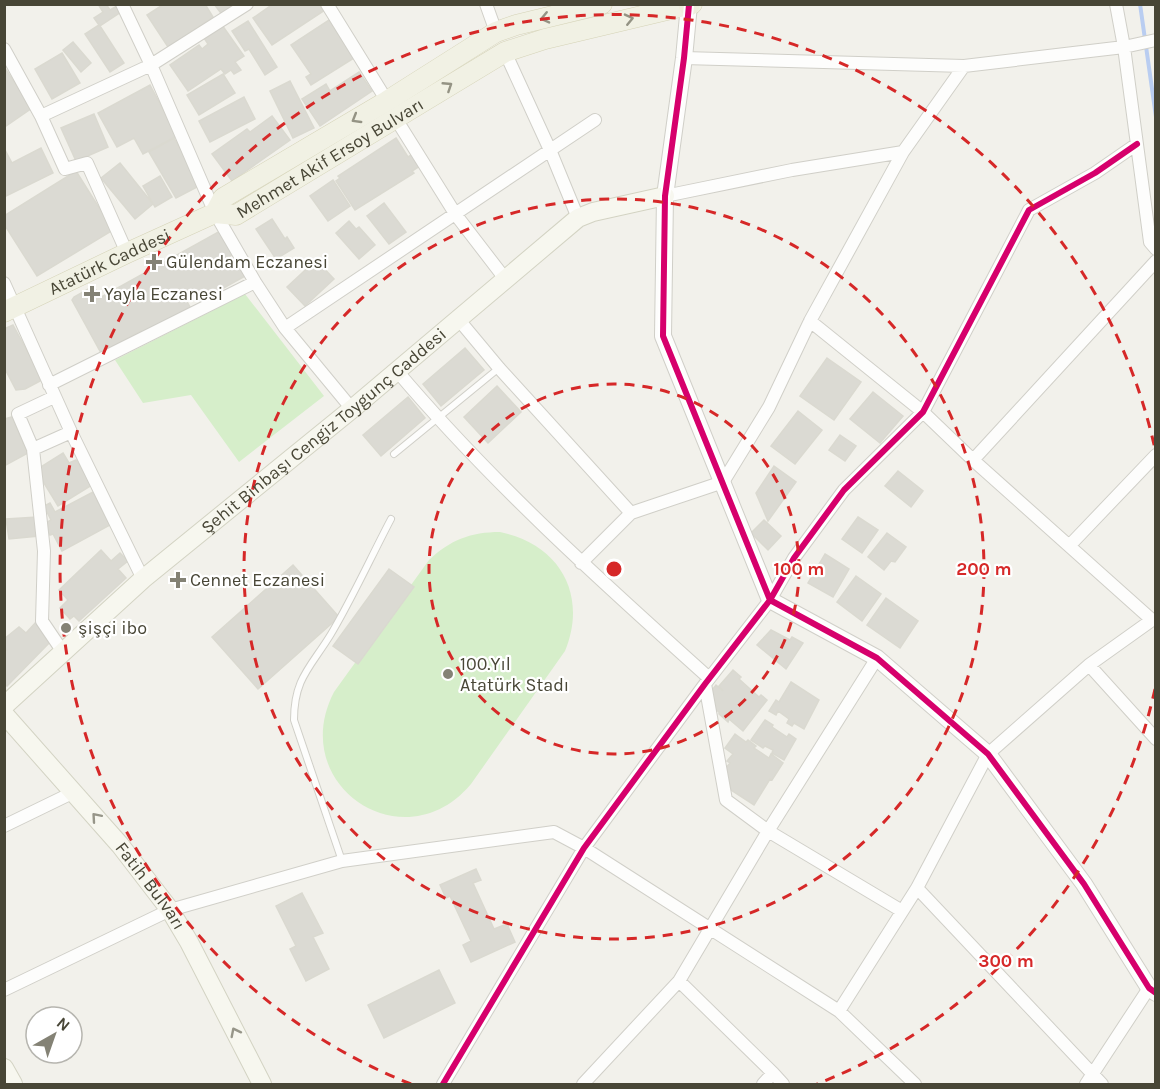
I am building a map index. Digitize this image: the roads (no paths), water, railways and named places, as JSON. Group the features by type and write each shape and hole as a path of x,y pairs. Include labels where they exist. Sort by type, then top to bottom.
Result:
{"main road":[{"name":"Mehmet Akif Ersoy Bulvarı","path":"602,4 496,32 387,101 223,198 215,213 236,215 505,52 545,39 690,5"},
{"name":"Şehit Binbaşı Cengiz Toygunç Caddesi","path":"4,706 144,579 459,320 578,218 593,212 665,196"},
{"name":"Atatürk Caddesi","path":"10,310 215,213"},
{"name":"Fatih Bulvarı","path":"4,714 128,854 170,910 189,942 262,1084"},
{"path":"4,1068 13,1084"}],"street":[{"path":"122,4 215,213 285,328 352,409"},
{"path":"40,116 151,65 246,4"},
{"path":"327,4 387,101"},
{"path":"486,4 496,32"},
{"path":"1116,4 1124,47 1150,242 1155,249"},
{"path":"690,5 665,196 663,336 770,600 877,658 988,754 1084,884 1152,991 1086,1084"},
{"path":"684,58 964,66 1124,47 1155,40"},
{"path":"4,49 65,169 87,163 127,253"},
{"path":"505,52 578,218"},
{"path":"581,563 631,513 723,482 769,407 810,321 903,152 964,66"},
{"path":"396,119 456,215 506,280"},
{"path":"285,328 595,120"},
{"path":"443,1084 584,848 707,681 770,600 794,558 844,489 923,412 1029,210 1095,173 1137,144"},
{"path":"665,196 792,170 903,152"},
{"path":"973,460 1155,261"},
{"path":"63,652 42,621 44,551 33,449 18,414 52,391 255,282"},
{"path":"4,283 10,310 144,579"},
{"path":"459,320 499,368 631,513"},
{"path":"810,321 923,412 973,460 1154,619 1089,665 988,754 917,888 839,1011"},
{"path":"397,371 437,418 581,563 707,681 726,800 768,831 902,912"},
{"path":"33,449 71,432"},
{"path":"1070,545 1155,455"},
{"path":"583,1084 679,981 768,831 877,658"},
{"path":"1089,665 1155,739"},
{"path":"4,826 74,792"},
{"path":"4,990 170,910 342,861 554,832 584,848 839,1011 915,1084"},
{"path":"917,888 1102,1084"},
{"path":"679,981 783,1084"},
{"path":"763,1084 773,1073"}],"lane":[{"path":"394,454 499,368"},
{"path":"342,861 294,720 295,699 302,676 331,634 391,519"}],"waterway":[{"path":"1140,4 1156,117"}],"place":[{"name":"Gülendam Eczanesi","path":"154,262"},
{"name":"Yayla Eczanesi","path":"92,294"},
{"name":"Cennet Eczanesi","path":"178,580"},
{"name":"şişçi ibo","path":"66,628"},
{"name":"100.Yıl Atatürk Stadı","path":"448,674"}]}
